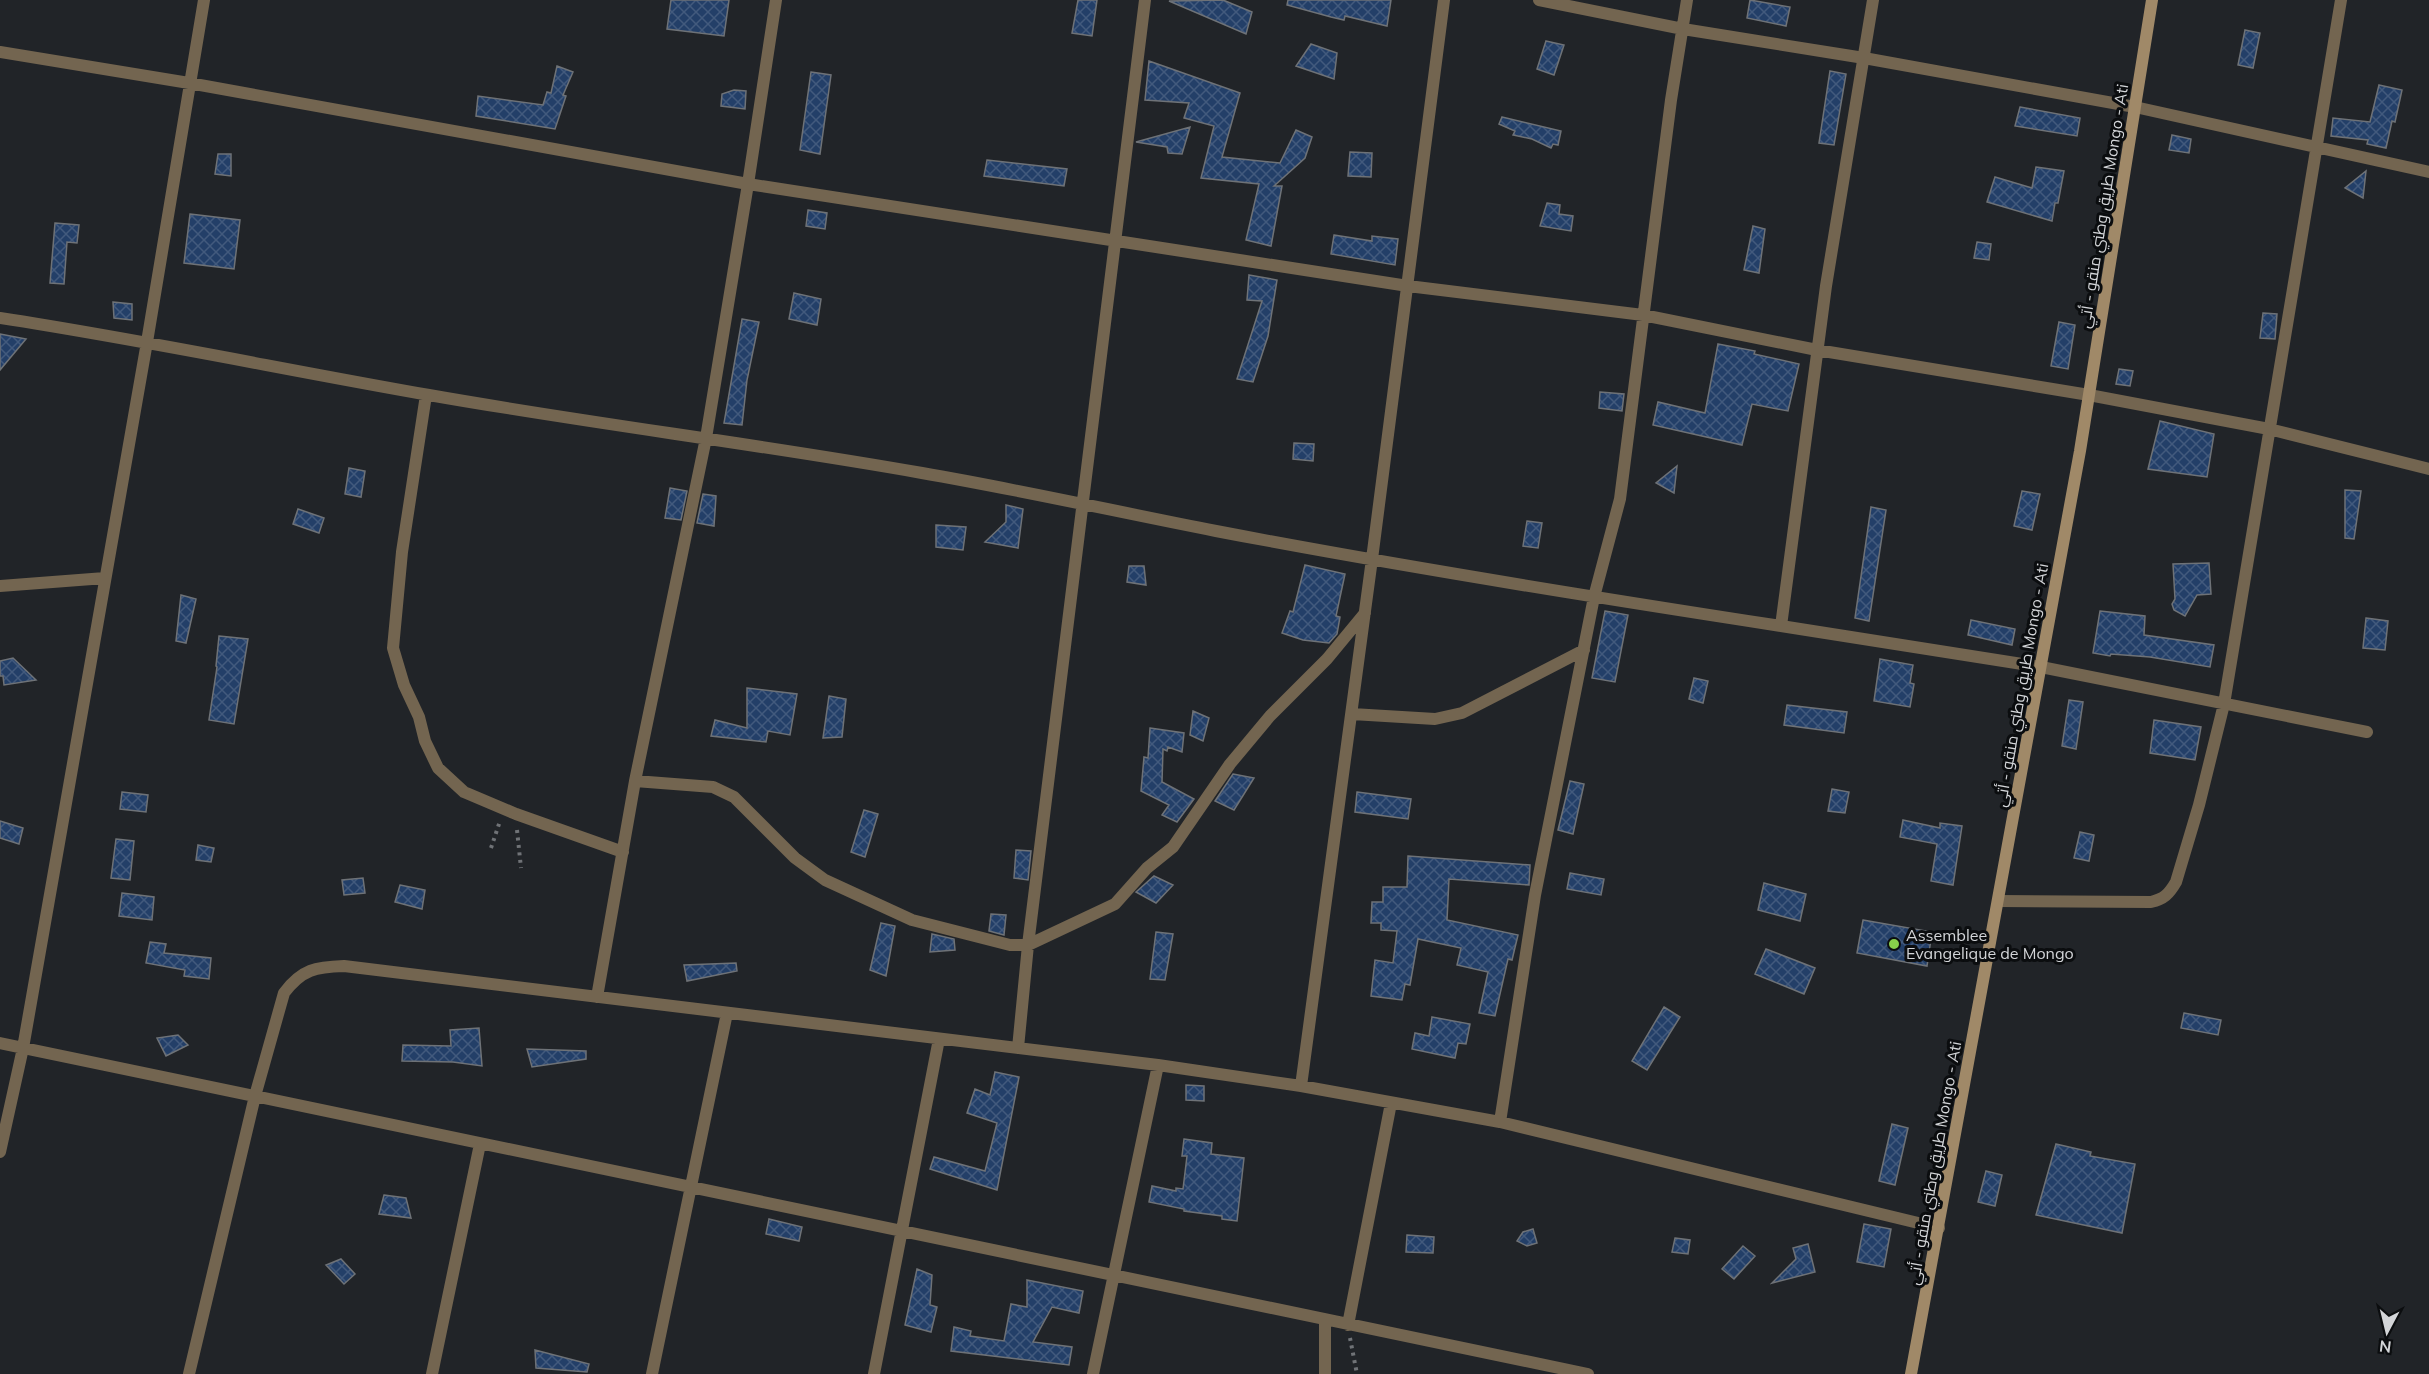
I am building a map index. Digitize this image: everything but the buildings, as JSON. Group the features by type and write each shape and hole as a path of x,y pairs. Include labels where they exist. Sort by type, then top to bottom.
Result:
{"main road":[{"name":"طريق وطني منقو - أتي Mongo - Ati","path":"1911,1374 2090,395 2152,0"}],"street":[{"path":"0,1152 23,1047 147,342 204,0"},
{"path":"597,997 635,781 705,438 748,184 776,0"},
{"path":"1018,1048 1028,945 1145,0"},
{"path":"1301,1086 1352,714 1444,0"},
{"path":"1539,0 1683,29 1864,58 2135,107 2316,149 2429,172"},
{"path":"1500,1122 1535,895 1594,597 1620,499 1671,100 1687,0"},
{"path":"1781,626 1826,286 1873,0"},
{"path":"1998,901 2151,902 2163,899 2176,882 2199,805 2224,704 2341,0"},
{"path":"0,52 189,83 748,184 1408,286 1643,315 1817,350 2090,395 2270,429 2429,469"},
{"path":"0,318 147,342 426,395 568,419 920,472 1372,559 1594,597 2041,667 2367,732"},
{"path":"426,395 402,552 393,648 404,685 419,717 425,741 438,768 464,792 516,814 623,852"},
{"path":"0,586 105,578"},
{"path":"635,781 713,787 725,791 734,797 795,858 825,880 912,920 1010,945 1028,945 1115,904 1147,868 1173,847 1230,764 1270,716 1327,659 1365,613"},
{"path":"1352,714 1435,719 1462,714 1584,650"},
{"path":"189,1374 255,1096 284,993 293,981 305,972 322,966 344,966 1158,1065 1301,1086 1500,1122 1939,1228"},
{"path":"652,1374 727,1013"},
{"path":"874,1374 939,1039"},
{"path":"0,1043 1114,1274 1348,1325 1534,1369 1588,1374"},
{"path":"1093,1374 1158,1065"},
{"path":"1348,1325 1391,1103"},
{"path":"432,1374 480,1144"},
{"path":"1324,1321 1325,1374"}],"path":[{"path":"491,848 503,809"},
{"path":"516,814 521,868"},
{"path":"1348,1325 1357,1374"}],"place":[{"name":"Assemblee Evangelique de Mongo","path":"1894,944"}]}
